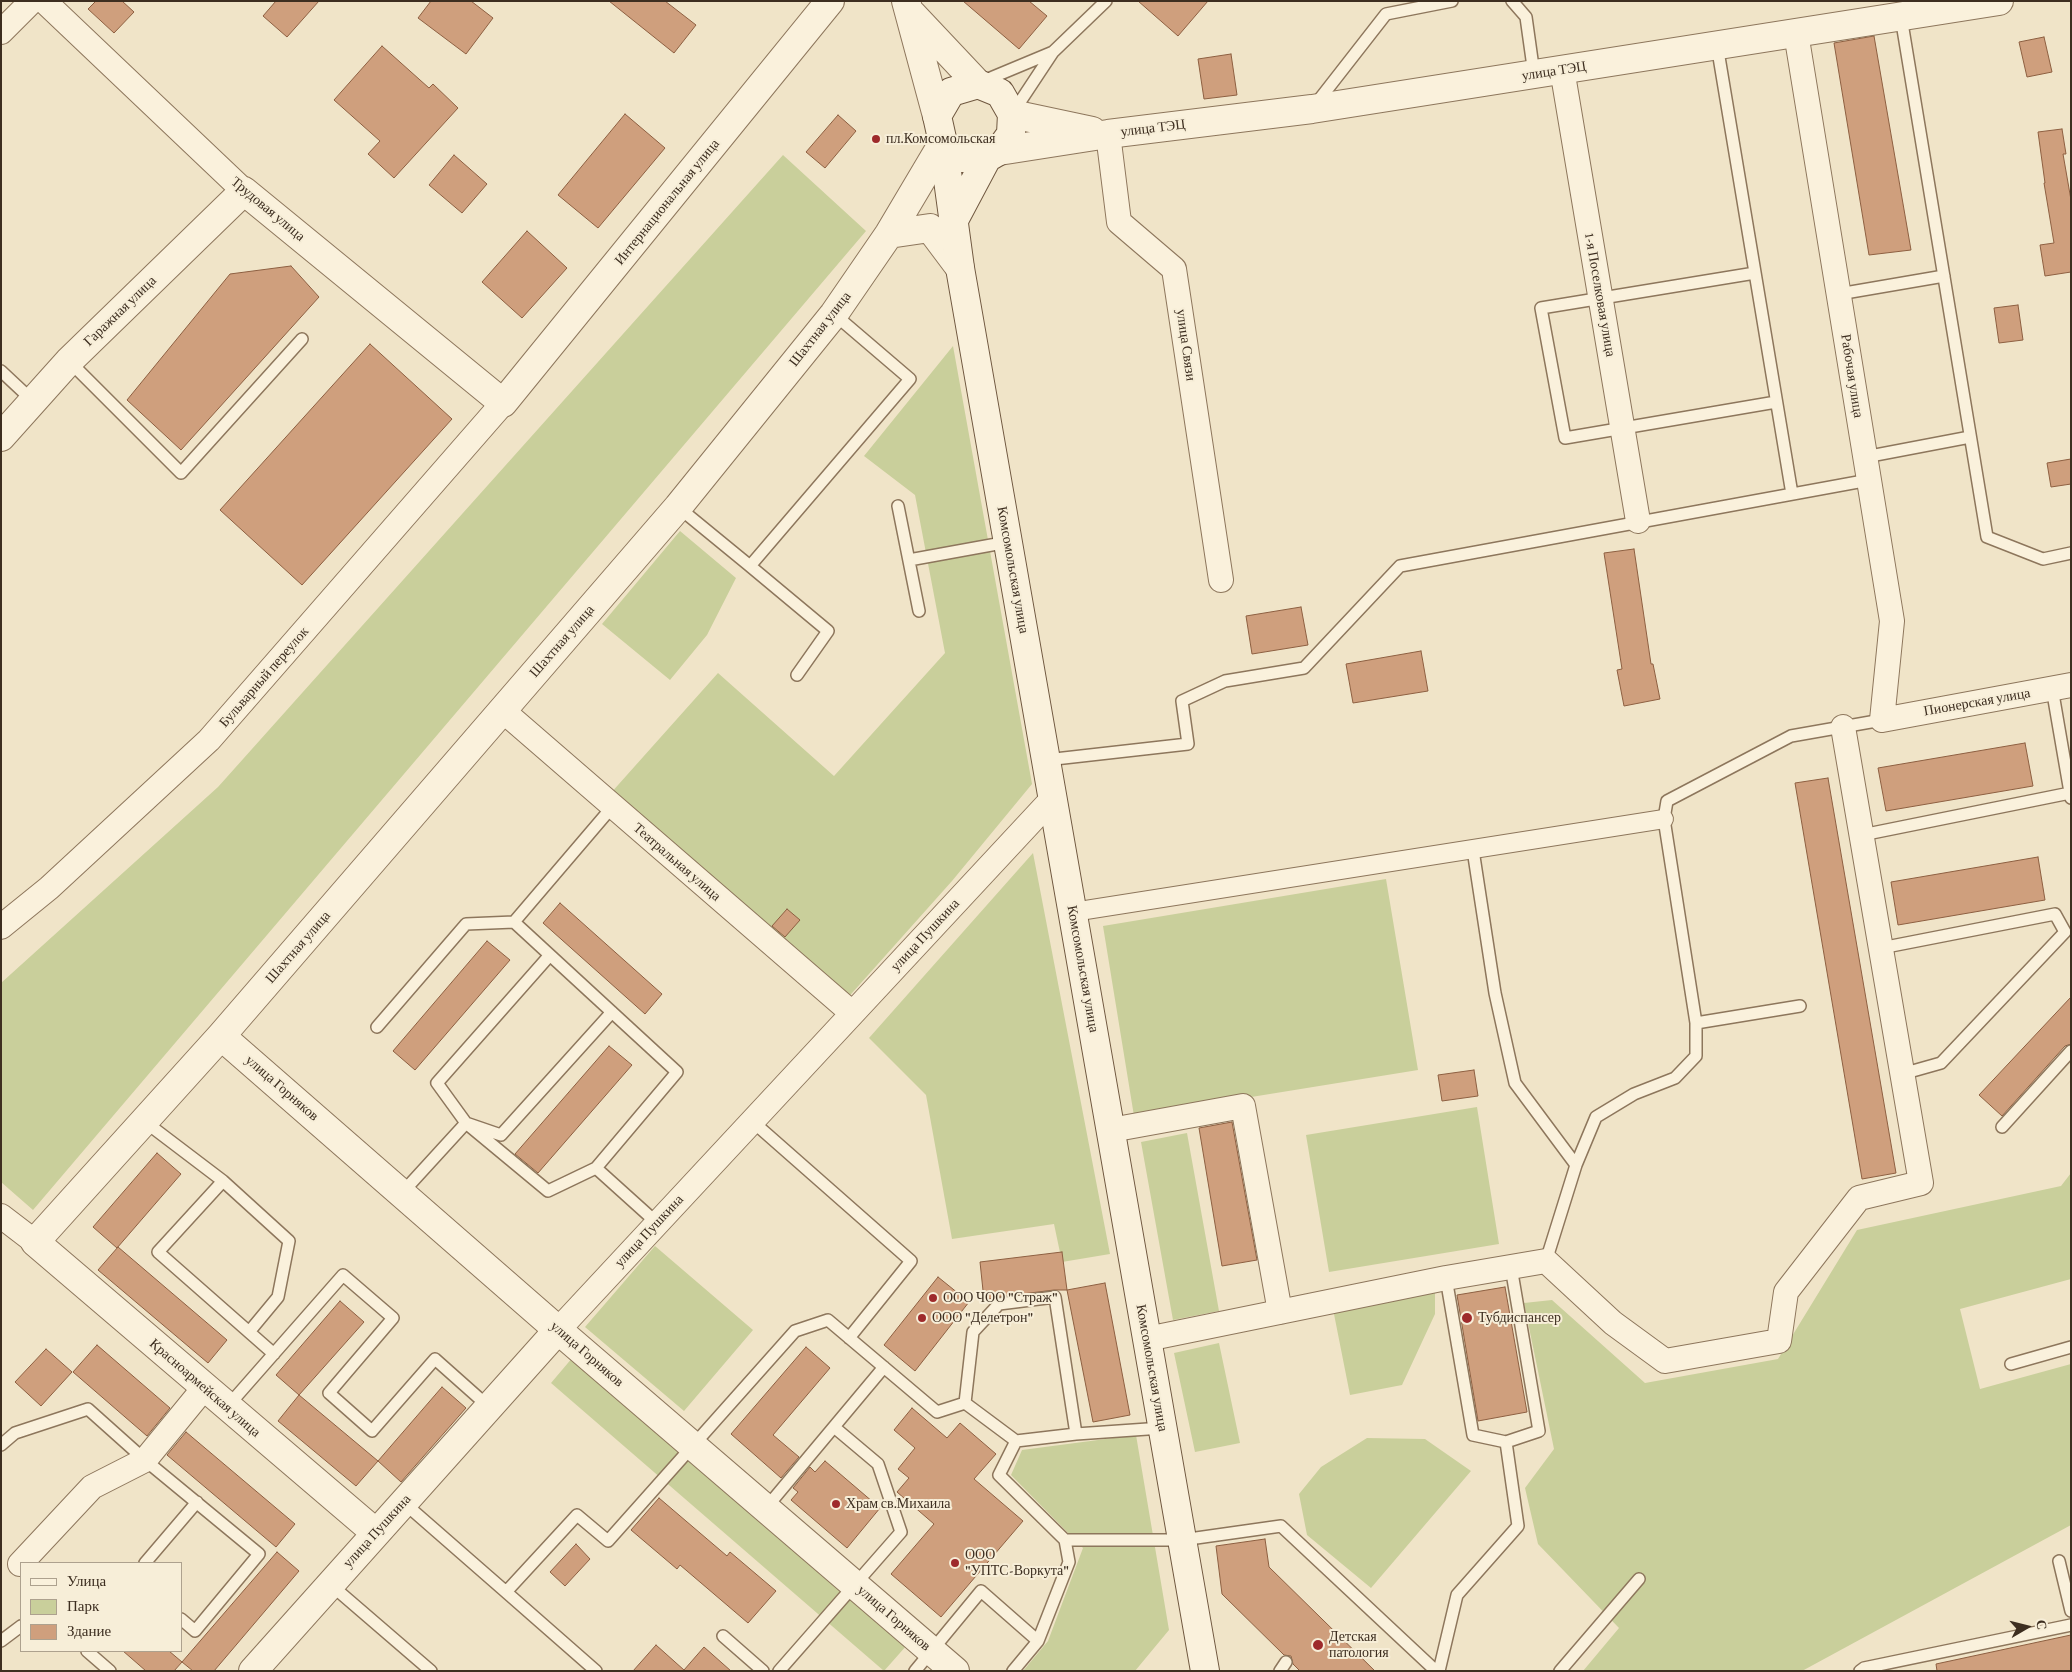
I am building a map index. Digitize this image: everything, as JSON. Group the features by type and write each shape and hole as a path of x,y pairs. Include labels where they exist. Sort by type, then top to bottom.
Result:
{"street":[{"path":"1,32 32,1"},
{"name":"Трудовая улица","path":"44,1 244,191 503,403"},
{"name":"Интернациональная улица","path":"503,403 830,1"},
{"name":"улица ТЭЦ","path":"993,155 1108,134 1312,109 1999,1"},
{"path":"907,6 978,84 1000,93 1012,114 1011,134 993,155 953,222"},
{"path":"907,6 943,143 962,158 993,155"},
{"name":"Рабочая улица","path":"1796,33 1892,621 1882,720"},
{"name":"1-я Поселковая улица","path":"1562,70 1638,521"},
{"path":"937,116 951,92 978,84"},
{"path":"1012,114 1108,134"},
{"name":"улица Связи","path":"1108,134 1120,222 1174,268 1221,580"},
{"name":"Комсомольская улица","path":"943,143 960,268 1205,1671"},
{"name":"Шахтная улица","path":"35,1242 221,1036 678,507 834,314 889,234 943,143"},
{"name":"Гаражная улица","path":"1,436 69,361 244,191"},
{"path":"889,234 930,228 960,268"},
{"name":"Бульварный переулок","path":"1,928 49,888 209,740 503,403"},
{"name":"Пионерская улица","path":"1882,720 2061,686"},
{"name":"Театральная улица","path":"502,710 852,1013"},
{"path":"1147,1340 1446,1278 1546,1261 1613,1323 1665,1361 1779,1341 1786,1292 1859,1198 1921,1183 1843,727"},
{"name":"улица Пушкина","path":"253,1671 558,1330 1053,798"},
{"path":"1073,912 1664,819"},
{"name":"улица Горняков","path":"221,1036 558,1330 855,1585 924,1661 955,1671"},
{"path":"1111,1130 1243,1106 1280,1312"},
{"path":"1,1216 35,1242"},
{"name":"Красноармейская улица","path":"35,1242 376,1533"},
{"path":"22,1562 92,1487 145,1460 204,1388"}],"lane":[{"path":"1012,114 1054,52 1106,1"},
{"path":"1312,109 1386,14 1452,1"},
{"path":"1512,1 1526,17 1534,74"},
{"path":"1900,17 1987,537 2044,559 2071,553"},
{"path":"1718,46 1792,494"},
{"path":"978,84 1054,52"},
{"path":"1755,273 1540,308 1566,438 1776,402"},
{"path":"1839,294 1944,276"},
{"path":"750,566 910,379 834,314"},
{"path":"69,361 180,474 302,339"},
{"path":"1,371 33,401"},
{"path":"1865,457 1970,437"},
{"path":"1046,760 1188,744 1182,702 1226,681 1304,668 1400,566 1869,480"},
{"path":"898,506 919,611"},
{"path":"678,507 828,631 797,675"},
{"path":"909,560 1008,542"},
{"path":"1862,835 2070,796 2061,686"},
{"path":"1546,1261 1576,1166 1596,1117 1634,1094 1675,1078 1696,1056 1696,1023 1664,819 1667,801 1791,736 1882,720"},
{"path":"514,922 613,806"},
{"path":"1473,850 1495,993 1515,1083 1576,1166"},
{"path":"1881,948 2055,914 2065,932 1941,1063 1902,1074"},
{"path":"376,1027 466,924 514,922 550,955 612,1012 677,1072 596,1168 548,1191 466,1123 436,1083 550,955"},
{"path":"1696,1023 1800,1006"},
{"path":"466,1123 501,1135 612,1012"},
{"path":"2002,1128 2071,1051"},
{"path":"144,1121 222,1181 289,1241 278,1297 249,1332"},
{"path":"752,1122 911,1261 849,1338"},
{"path":"402,1193 466,1123"},
{"path":"596,1168 657,1223"},
{"path":"222,1181 158,1252 274,1354"},
{"path":"1446,1278 1473,1435 1506,1442 1539,1431 1511,1267"},
{"path":"227,1407 343,1275 393,1318 329,1393 372,1431 435,1359 488,1407"},
{"path":"965,1403 973,1332 999,1304 1055,1297 1076,1434"},
{"path":"506,1592 578,1515 608,1541 796,1330 828,1320 937,1412 965,1403"},
{"path":"2011,1364 2071,1347"},
{"path":"766,1508 884,1367"},
{"path":"965,1403 1016,1441 1076,1434 1163,1428"},
{"path":"1,1445 15,1433 88,1410 145,1460 259,1554 195,1631 182,1620"},
{"path":"779,1671 901,1532 878,1464 834,1427"},
{"path":"1013,1671 1038,1641 1069,1562 1065,1540 1000,1475 1016,1441"},
{"path":"1065,1540 1182,1540 1281,1526 1437,1671 1457,1595 1518,1526 1506,1442"},
{"path":"146,1562 197,1502"},
{"path":"403,1502 596,1671"},
{"path":"2059,1561 2071,1611"},
{"path":"1560,1671 1639,1579"},
{"path":"330,1584 431,1671"},
{"path":"924,1661 981,1591 1038,1641"},
{"path":"1860,1671 1864,1668 2071,1625"},
{"path":"1,1641 20,1627"},
{"path":"723,1636 763,1671"},
{"path":"88,1652 110,1671"}],"green space":[{"path":"783,155 866,231 33,1210 1,1182 1,983 218,787"},
{"path":"953,346 1032,784 952,881 844,1002 610,794 718,673 834,776 945,653 915,495 864,456"},
{"path":"680,531 736,578 707,635 670,680 602,624"},
{"path":"1033,853 1110,1254 1062,1262 1054,1224 952,1239 926,1095 869,1038"},
{"path":"1386,879 1418,1070 1134,1116 1103,926"},
{"path":"1477,1107 1499,1244 1329,1272 1306,1135"},
{"path":"1187,1133 1219,1311 1173,1320 1141,1142"},
{"path":"2071,1173 2071,1279 1960,1309 1980,1389 2071,1364 2071,1525 1802,1671 1583,1671 1619,1628 1538,1544 1525,1488 1554,1449 1524,1303 1552,1300 1645,1383 1778,1359 1857,1230 2061,1186"},
{"path":"655,1246 753,1330 684,1411 585,1327"},
{"path":"1435,1289 1435,1314 1402,1385 1350,1395 1333,1309"},
{"path":"1219,1343 1240,1443 1195,1452 1174,1353"},
{"path":"573,1357 907,1645 884,1671 551,1383"},
{"path":"1136,1435 1169,1630 1135,1671 1023,1671 1048,1641 1083,1548 1011,1475 1022,1450"},
{"path":"1367,1438 1425,1439 1471,1471 1371,1588 1307,1535 1299,1494 1321,1467"}],"building":[{"path":"96,1 122,1 134,12 114,33 88,9"},
{"path":"276,1 319,1 287,37 263,16"},
{"path":"431,1 471,1 493,18 466,54 418,18"},
{"path":"609,1 665,1 696,25 674,53"},
{"path":"963,1 1029,1 1047,16 1019,49"},
{"path":"1138,1 1208,1 1178,36"},
{"path":"1874,36 1911,250 1869,255 1834,43"},
{"path":"2044,37 2052,72 2027,77 2019,42"},
{"path":"382,46 429,88 433,84 458,108 394,178 368,154 380,141 334,100"},
{"path":"1231,54 1237,95 1204,99 1198,59"},
{"path":"625,114 665,148 598,228 558,195"},
{"path":"838,115 856,131 825,168 806,152"},
{"path":"2062,129 2066,154 2063,154 2071,200 2071,272 2045,276 2040,245 2054,243 2038,132"},
{"path":"454,155 487,184 462,213 429,185"},
{"path":"527,231 567,268 522,318 482,282"},
{"path":"291,266 319,297 181,450 127,400 230,274"},
{"path":"2018,305 2023,340 1999,343 1994,308"},
{"path":"370,344 452,419 302,585 220,510"},
{"path":"2071,459 2071,484 2051,487 2047,463"},
{"path":"1634,549 1651,664 1653,664 1660,699 1624,706 1617,670 1622,669 1604,553"},
{"path":"1301,607 1308,645 1252,654 1246,616"},
{"path":"1421,651 1428,691 1353,703 1346,664"},
{"path":"2025,743 2033,786 1886,811 1878,768"},
{"path":"1828,778 1896,1173 1862,1179 1795,783"},
{"path":"2038,857 2045,900 1898,925 1891,882"},
{"path":"560,903 662,994 645,1014 543,923"},
{"path":"787,909 800,920 785,937 772,926"},
{"path":"487,941 510,960 415,1070 393,1051"},
{"path":"2071,997 2071,1044 2065,1046 2002,1116 1979,1095"},
{"path":"609,1046 632,1065 538,1173 515,1154"},
{"path":"1474,1070 1478,1096 1442,1101 1438,1075"},
{"path":"1232,1122 1257,1260 1222,1266 1199,1128"},
{"path":"157,1153 181,1174 117,1248 93,1227"},
{"path":"118,1247 227,1340 208,1363 98,1270"},
{"path":"1062,1252 1067,1290 1054,1290 984,1300 980,1262"},
{"path":"938,1277 969,1302 915,1371 884,1345"},
{"path":"1105,1283 1130,1415 1093,1422 1067,1290"},
{"path":"1505,1287 1527,1412 1478,1421 1457,1295"},
{"path":"340,1301 364,1322 299,1395 276,1375"},
{"path":"97,1345 170,1408 147,1436 73,1372"},
{"path":"806,1347 830,1368 773,1435 799,1457 781,1478 731,1434"},
{"path":"46,1349 72,1372 41,1406 15,1382"},
{"path":"442,1387 466,1408 401,1482 378,1461"},
{"path":"299,1395 378,1461 356,1486 278,1421"},
{"path":"912,1408 947,1438 960,1423 996,1454 974,1479 1023,1521 941,1617 891,1574 934,1524 897,1492 909,1478 898,1469 915,1448 894,1430"},
{"path":"186,1432 295,1524 276,1547 167,1455"},
{"name":"Храм св.Михаила","path":"825,1461 880,1508 847,1548 791,1500 798,1492 793,1488 810,1467 815,1472"},
{"path":"659,1498 727,1556 730,1552 776,1591 748,1623 680,1565 677,1569 631,1530"},
{"path":"1265,1539 1269,1567 1375,1671 1300,1671 1293,1664 1291,1656 1284,1655 1222,1594 1216,1546"},
{"path":"576,1544 590,1559 565,1586 550,1572"},
{"path":"277,1552 299,1571 214,1671 193,1671 182,1662"},
{"path":"2071,1635 2071,1671 1937,1671 1936,1664"},
{"path":"656,1645 684,1670 704,1647 731,1671 633,1671"},
{"path":"124,1652 170,1652 182,1662 174,1671 146,1671"}],"place":[{"name":"пл.Комсомольская","path":"876,139"},
{"name":"ООО ЧОО \"Страж\"","path":"933,1298"},
{"name":"ООО \"Делетрон\"","path":"922,1318"},
{"name":"Тубдиспансер","path":"1467,1318"},
{"name":"Храм св.Михаила","path":"836,1504"},
{"name":"ООО \"УПТС-Воркута\"","path":"955,1563"},
{"name":"Детская патология","path":"1318,1645"}]}
